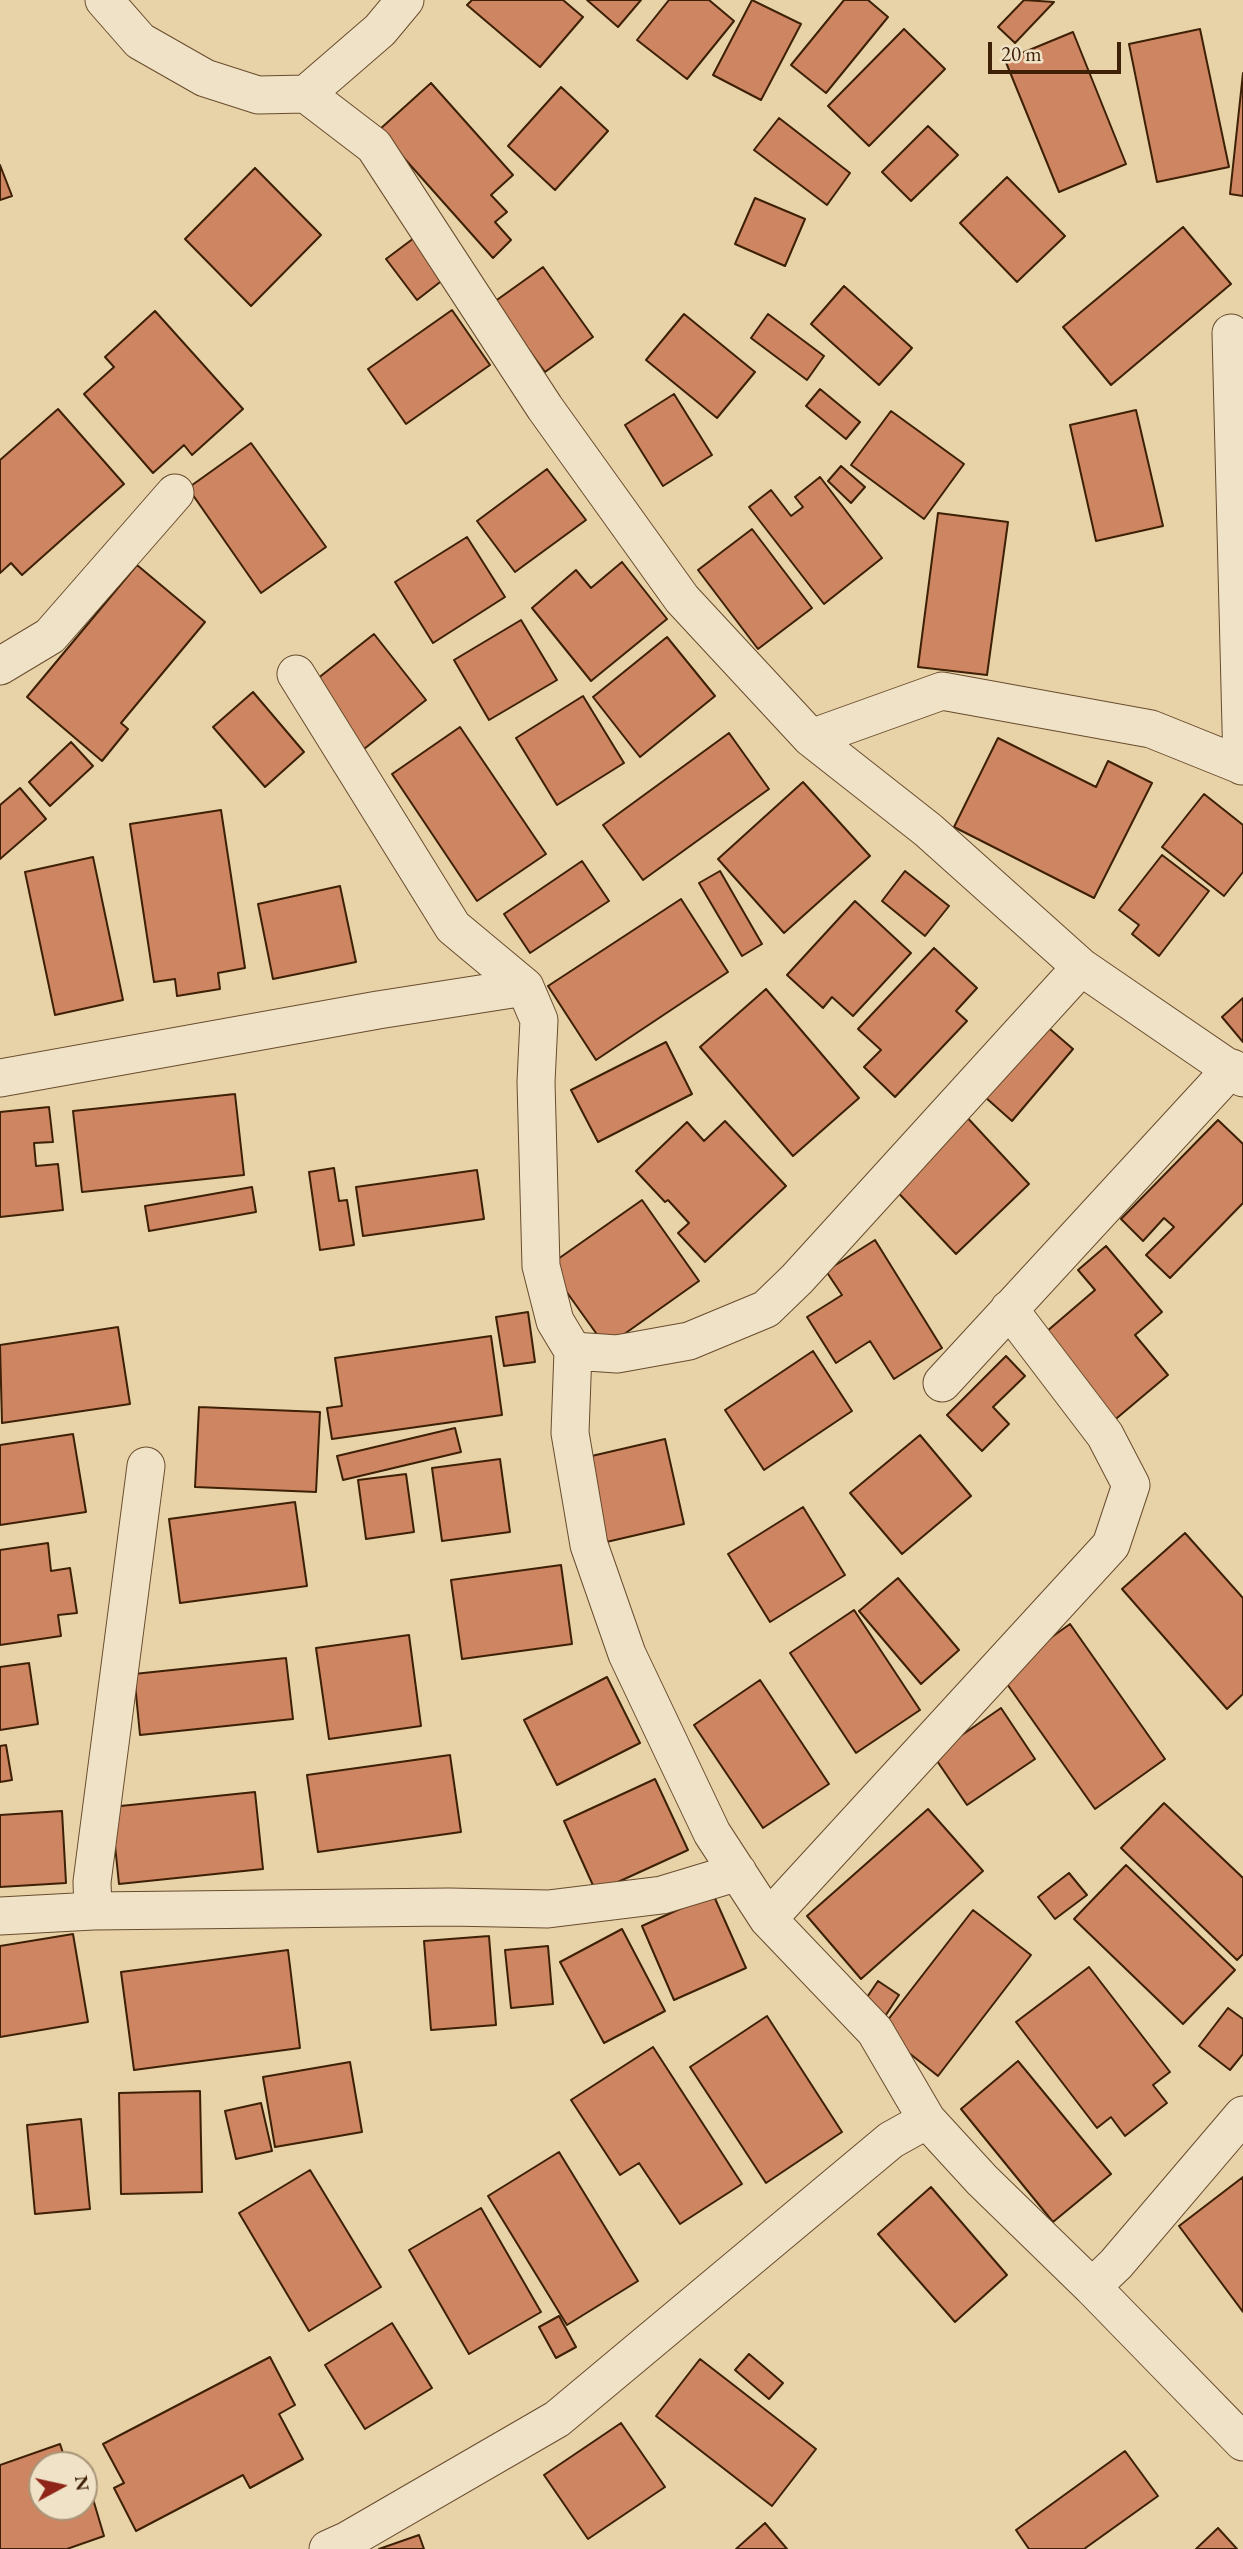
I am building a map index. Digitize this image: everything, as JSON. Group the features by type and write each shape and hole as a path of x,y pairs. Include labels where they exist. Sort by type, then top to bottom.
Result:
{"street":[{"path":"104,0 141,41 205,78 258,95 306,94 374,146 545,408 682,599 811,738 928,830 1081,967 1237,1073 1009,1309 942,1383"},
{"path":"306,94 380,30 405,0"},
{"path":"811,738 942,691 1152,729 1243,766 1231,333"},
{"path":"0,666 51,636 175,493"},
{"path":"296,674 453,927 525,987 539,1020 537,1083 541,1266 555,1321 573,1351 570,1433 589,1545 627,1654 712,1833 768,1920 875,2031 928,2120 982,2180 1092,2287 1243,2442"},
{"path":"573,1351 617,1354 689,1341 766,1309 797,1279 1081,967"},
{"path":"0,1079 378,1010 525,987"},
{"path":"768,1920 1111,1545 1131,1485 1105,1436 1009,1309"},
{"path":"93,1911 92,1882 146,1466"},
{"path":"0,1916 93,1911 435,1907 548,1909 662,1895 738,1872"},
{"path":"1092,2287 1116,2264 1243,2116"},
{"path":"328,2549 557,2419 891,2140 928,2120"}],"building":[{"path":"472,0 563,0 583,17 540,67 467,5"},
{"path":"587,0 641,0 618,27"},
{"path":"669,0 709,0 734,21 687,79 637,40"},
{"path":"752,0 801,24 761,100 713,75"},
{"path":"844,0 868,0 888,17 826,93 791,65"},
{"path":"1024,0 1054,2 1015,43 998,27"},
{"path":"904,29 945,69 869,146 828,106"},
{"path":"1200,29 1229,167 1157,182 1129,44"},
{"path":"1073,32 1126,164 1059,192 1005,60"},
{"path":"1243,73 1243,196 1230,194"},
{"path":"431,83 513,175 491,195 507,212 495,222 511,240 493,258 379,130"},
{"path":"561,87 608,131 555,190 508,146"},
{"path":"779,118 850,173 827,205 754,150"},
{"path":"928,126 958,155 911,201 882,172"},
{"path":"0,165 12,196 0,200"},
{"path":"255,168 321,235 251,306 185,239"},
{"path":"1007,177 1065,236 1017,282 960,223"},
{"path":"755,198 805,219 785,266 735,244"},
{"path":"1183,227 1231,284 1111,385 1063,327"},
{"path":"414,238 444,279 417,300 386,259"},
{"path":"543,267 593,337 545,372 494,302"},
{"path":"844,286 912,348 879,385 811,324"},
{"path":"452,310 490,365 406,424 368,369"},
{"path":"155,311 243,409 192,455 184,445 153,473 84,394 114,367 105,357"},
{"path":"684,314 755,372 717,418 646,360"},
{"path":"768,314 824,356 807,380 751,338"},
{"path":"820,389 860,422 846,439 806,406"},
{"path":"674,394 712,455 663,486 625,425"},
{"path":"58,409 124,484 22,575 11,563 0,573 0,460"},
{"path":"1136,410 1163,526 1096,541 1070,425"},
{"path":"891,411 964,464 924,519 851,465"},
{"path":"251,443 326,547 261,593 188,488"},
{"path":"841,466 865,487 851,503 828,481"},
{"path":"547,469 586,520 515,572 477,521"},
{"path":"820,477 882,558 824,604 749,507 771,490 791,516 803,507 795,497"},
{"path":"938,513 1008,522 987,675 918,667"},
{"path":"752,529 812,608 758,649 698,570"},
{"path":"467,537 505,597 433,643 395,582"},
{"path":"622,562 667,619 591,681 532,608 576,570 591,588"},
{"path":"137,565 205,622 121,723 128,729 102,761 27,697"},
{"path":"521,620 557,680 489,720 454,660"},
{"path":"374,634 426,700 364,749 312,683"},
{"path":"667,637 715,696 640,757 593,697"},
{"path":"253,692 304,752 265,787 213,727"},
{"path":"583,696 624,763 557,805 516,738"},
{"path":"460,727 546,854 477,901 392,774"},
{"path":"729,733 769,789 643,880 603,825"},
{"path":"998,738 1096,787 1108,761 1152,783 1094,898 954,827"},
{"path":"71,742 93,766 50,806 29,782"},
{"path":"803,782 870,856 784,933 718,859"},
{"path":"20,788 46,819 0,859 0,805"},
{"path":"1204,794 1243,825 1243,872 1224,896 1162,847"},
{"path":"221,810 245,968 218,973 220,989 177,996 175,979 154,982 130,824"},
{"path":"1162,855 1209,891 1159,956 1132,934 1139,925 1119,910"},
{"path":"93,857 123,1000 55,1015 25,872"},
{"path":"582,861 609,901 530,953 504,914"},
{"path":"720,871 762,944 742,956 699,883"},
{"path":"905,871 949,906 925,936 882,901"},
{"path":"340,886 356,962 273,979 258,904"},
{"path":"681,899 728,972 596,1060 548,986"},
{"path":"855,901 911,953 853,1016 832,997 823,1008 787,975"},
{"path":"934,948 977,988 956,1011 967,1021 895,1097 864,1067 881,1050 858,1029"},
{"path":"766,989 859,1098 793,1156 700,1047"},
{"path":"1243,998 1243,1042 1222,1017"},
{"path":"1036,1017 1073,1049 1012,1121 976,1089"},
{"path":"666,1042 692,1094 598,1142 571,1090"},
{"path":"235,1094 244,1175 82,1192 73,1111"},
{"path":"49,1107 53,1142 34,1143 36,1166 58,1164 63,1210 0,1217 0,1112"},
{"path":"963,1113 1029,1184 956,1254 890,1184"},
{"path":"1218,1120 1243,1144 1243,1203 1170,1278 1146,1255 1174,1227 1164,1218 1143,1241 1121,1219"},
{"path":"725,1121 786,1186 705,1262 678,1233 689,1223 636,1171 687,1122 704,1141"},
{"path":"334,1168 339,1201 347,1200 354,1245 320,1250 309,1172"},
{"path":"477,1170 484,1219 363,1236 356,1187"},
{"path":"252,1187 256,1212 149,1231 145,1206"},
{"path":"642,1200 699,1281 606,1347 548,1266"},
{"path":"875,1240 942,1348 894,1379 870,1341 836,1363 807,1317 842,1295 826,1271"},
{"path":"1106,1246 1162,1312 1135,1335 1168,1375 1111,1423 1039,1338 1095,1290 1078,1270"},
{"path":"528,1312 535,1362 504,1366 496,1317"},
{"path":"118,1327 130,1404 2,1423 0,1345"},
{"path":"491,1336 502,1415 332,1439 327,1408 342,1406 335,1358"},
{"path":"813,1351 852,1411 764,1470 725,1410"},
{"path":"1006,1356 1025,1376 993,1407 1009,1424 982,1451 947,1415"},
{"path":"199,1407 320,1412 316,1492 195,1487"},
{"path":"455,1428 461,1452 343,1480 337,1456"},
{"path":"73,1434 86,1512 0,1525 0,1445"},
{"path":"920,1435 971,1496 902,1554 850,1493"},
{"path":"665,1439 684,1524 602,1543 583,1458"},
{"path":"500,1459 510,1532 442,1541 432,1468"},
{"path":"406,1474 414,1532 366,1539 358,1480"},
{"path":"295,1502 307,1586 180,1603 169,1519"},
{"path":"803,1507 845,1575 770,1622 728,1554"},
{"path":"1185,1533 1243,1598 1243,1694 1227,1709 1122,1589"},
{"path":"48,1543 51,1571 70,1568 77,1613 58,1615 61,1636 0,1645 0,1550"},
{"path":"561,1565 572,1644 462,1659 451,1580"},
{"path":"898,1578 959,1650 921,1684 859,1611"},
{"path":"854,1610 920,1710 856,1753 790,1653"},
{"path":"1070,1624 1165,1759 1095,1809 1000,1674"},
{"path":"409,1635 421,1726 329,1739 316,1648"},
{"path":"286,1658 293,1719 140,1735 134,1674"},
{"path":"29,1663 38,1724 0,1730 0,1667"},
{"path":"607,1677 640,1743 557,1785 524,1720"},
{"path":"760,1680 829,1784 763,1828 694,1725"},
{"path":"1001,1708 1035,1759 967,1805 933,1755"},
{"path":"6,1745 12,1780 0,1782 0,1746"},
{"path":"450,1755 461,1832 318,1852 307,1775"},
{"path":"655,1779 688,1850 596,1892 564,1821"},
{"path":"255,1792 263,1869 119,1884 111,1807"},
{"path":"1164,1803 1243,1878 1243,1954 1237,1960 1121,1848"},
{"path":"928,1809 983,1871 861,1979 807,1916"},
{"path":"62,1811 66,1883 0,1887 0,1815"},
{"path":"1126,1865 1235,1970 1183,2024 1074,1919"},
{"path":"1069,1873 1087,1895 1055,1919 1038,1897"},
{"path":"713,1894 746,1968 674,2000 642,1926"},
{"path":"973,1910 1031,1955 938,2076 880,2030"},
{"path":"622,1929 665,2011 604,2043 560,1962"},
{"path":"73,1934 88,2022 0,2037 0,1946"},
{"path":"489,1936 496,2025 431,2030 424,1941"},
{"path":"548,1946 553,2004 511,2008 505,1950"},
{"path":"288,1950 300,2048 134,2070 121,1972"},
{"path":"1089,1967 1170,2072 1153,2085 1167,2103 1125,2136 1111,2117 1097,2128 1016,2022"},
{"path":"878,1981 899,1995 880,2024 859,2009"},
{"path":"1228,2008 1243,2019 1243,2054 1230,2070 1199,2046"},
{"path":"767,2016 842,2132 766,2183 690,2067"},
{"path":"653,2047 742,2184 680,2224 639,2163 620,2175 571,2100"},
{"path":"1018,2061 1111,2174 1053,2222 961,2109"},
{"path":"350,2062 362,2132 275,2147 263,2077"},
{"path":"200,2091 202,2192 121,2194 119,2093"},
{"path":"261,2103 272,2151 236,2159 225,2111"},
{"path":"81,2119 90,2209 35,2214 27,2125"},
{"path":"559,2152 638,2281 567,2325 488,2196"},
{"path":"310,2170 381,2287 309,2331 239,2213"},
{"path":"1243,2177 1243,2312 1179,2226"},
{"path":"931,2187 1007,2275 955,2322 878,2234"},
{"path":"481,2208 541,2312 469,2354 409,2250"},
{"path":"559,2316 576,2347 556,2358 539,2327"},
{"path":"392,2323 432,2388 365,2429 325,2365"},
{"path":"749,2354 783,2383 769,2399 735,2370"},
{"path":"270,2357 295,2405 279,2414 303,2459 250,2488 243,2475 136,2531 114,2488 124,2483 103,2444"},
{"path":"700,2359 816,2449 772,2506 656,2416"},
{"path":"621,2423 665,2487 588,2539 544,2475"},
{"path":"60,2444 62,2451 40,2451"},
{"path":"1125,2451 1158,2496 1084,2549 1029,2549 1016,2530"},
{"path":"28,2455 28,2521 98,2521 98,2516 104,2536 67,2549 0,2549 0,2465"},
{"path":"765,2523 787,2549 736,2549"},
{"path":"1218,2528 1237,2549 1196,2549"},
{"path":"419,2535 424,2549 379,2549"}]}
